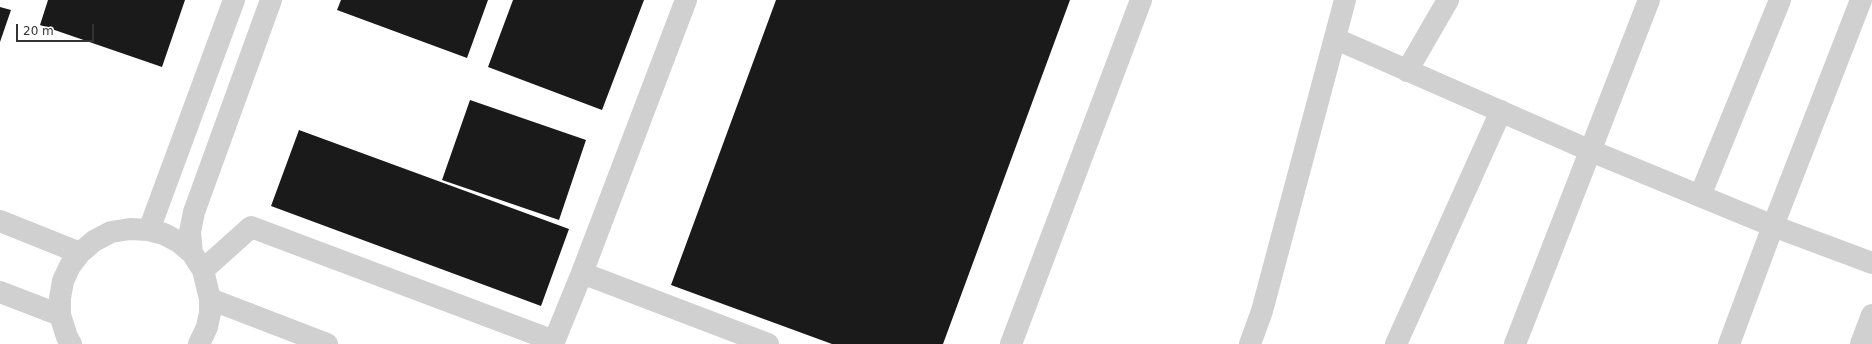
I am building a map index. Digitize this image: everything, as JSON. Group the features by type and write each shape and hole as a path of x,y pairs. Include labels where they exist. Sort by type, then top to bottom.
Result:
{"street":[{"path":"149,230 234,0"},
{"path":"199,344 207,327 210,313 210,299 197,262 190,232 194,212 271,0"},
{"path":"197,262 251,227 553,343 582,273 686,0"},
{"path":"1011,344 1141,0"},
{"path":"1250,344 1262,311 1336,40 1345,0"},
{"path":"1407,71 1448,0"},
{"path":"1515,344 1649,0"},
{"path":"1700,196 1780,0"},
{"path":"1729,344 1861,0"},
{"path":"1336,40 1591,151 1773,226 1872,263"},
{"path":"1396,344 1501,111"},
{"path":"0,221 80,253"},
{"path":"71,344 67,337 60,315 60,298 63,281 70,266 80,253 94,241 111,232 130,229 149,230 164,234 179,242 197,262"},
{"path":"582,273 764,343"},
{"path":"0,292 60,315"},
{"path":"210,299 327,344"},
{"path":"1861,344 1872,315"}],"building":[{"path":"48,0 185,0 162,67 40,25"},
{"path":"341,0 488,0 467,58 337,10"},
{"path":"513,0 644,0 602,110 488,67"},
{"path":"776,0 1070,0 943,344 832,344 671,285"},
{"path":"0,7 11,10 0,42"},
{"path":"470,100 586,140 559,220 442,180"},
{"path":"299,130 569,229 541,306 271,206"}]}
